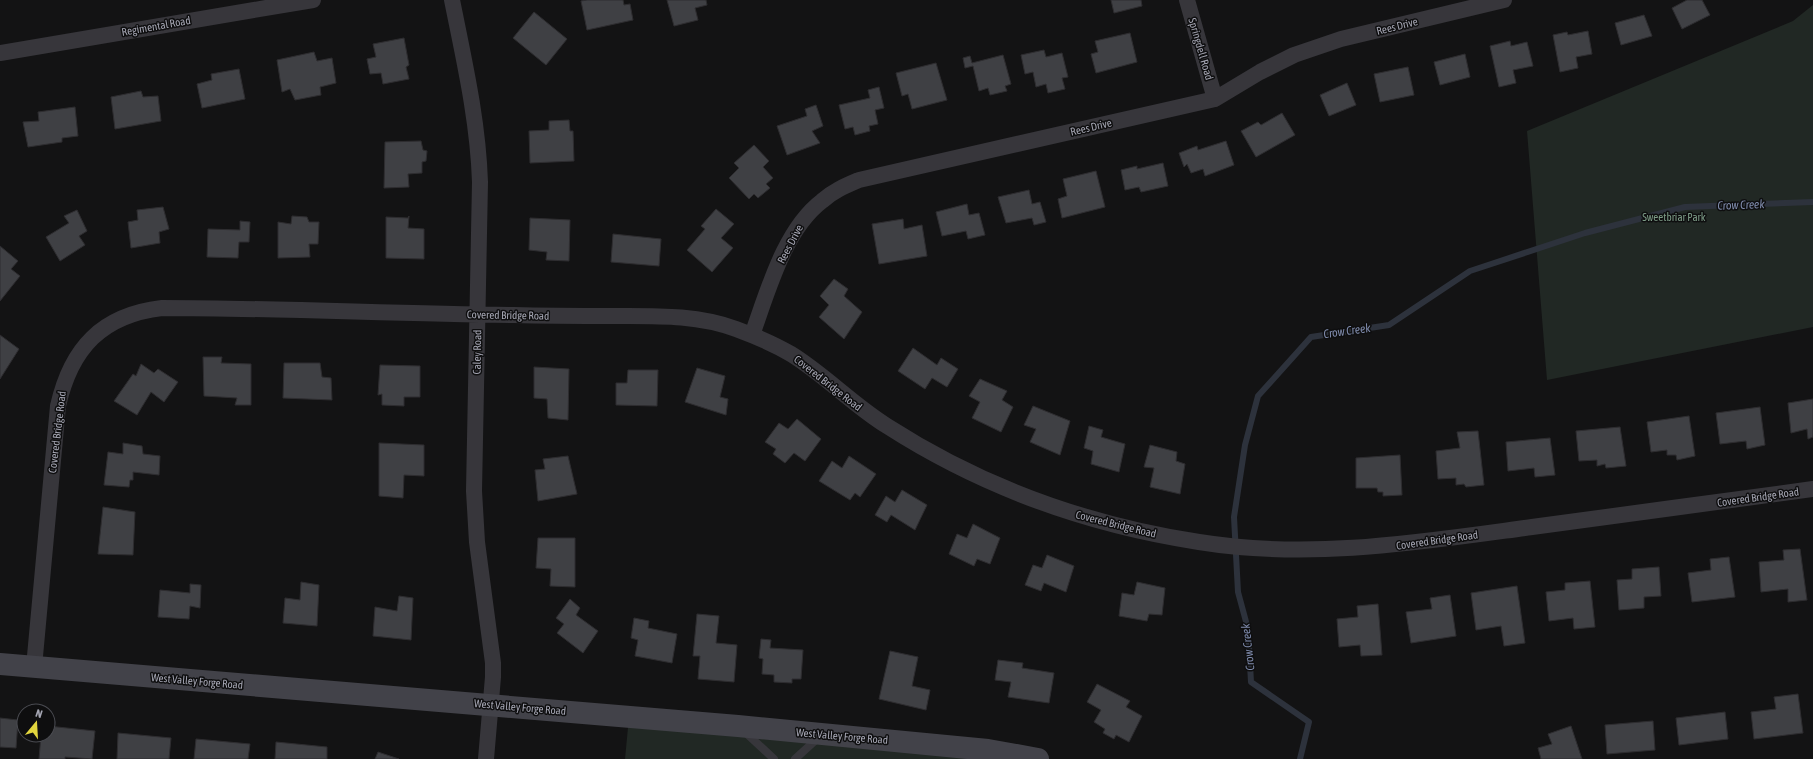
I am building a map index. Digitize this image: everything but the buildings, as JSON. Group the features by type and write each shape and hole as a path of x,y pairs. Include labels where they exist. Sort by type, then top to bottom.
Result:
{"main road":[{"name":"West Valley Forge Road","path":"0,664 738,726 988,750 1038,759"}],"street":[{"name":"Regimental Road","path":"0,53 313,0"},
{"name":"Caley Road","path":"452,0 475,120 479,151 478,315 474,517 493,663 486,759"},
{"name":"Springdell Road","path":"1187,0 1214,99"},
{"name":"Rees Drive","path":"752,335 780,262 792,236 810,212 821,201 839,188 859,180 1214,99 1260,72 1294,55 1341,39 1504,0"},
{"name":"Covered Bridge Road","path":"34,667 58,406 62,385 72,364 85,345 101,330 121,318 141,311 162,308 690,318 712,322 752,335 791,354 810,367 858,407 915,444 993,483 1059,510 1129,530 1243,548 1318,550 1393,546 1813,489"}],"lane":[{"path":"738,726 774,759"},
{"path":"795,759 821,734"}],"green space":[{"name":"Sweetbriar Park","path":"1813,5 1813,327 1547,380 1527,131 1793,21"},
{"path":"629,717 1038,759 625,759"}],"waterway":[{"name":"Crow Creek","path":"1300,759 1309,722 1251,682 1248,629 1238,592 1234,517 1245,445 1258,396 1311,337 1389,325 1470,271 1585,233 1685,207 1813,202"}]}
